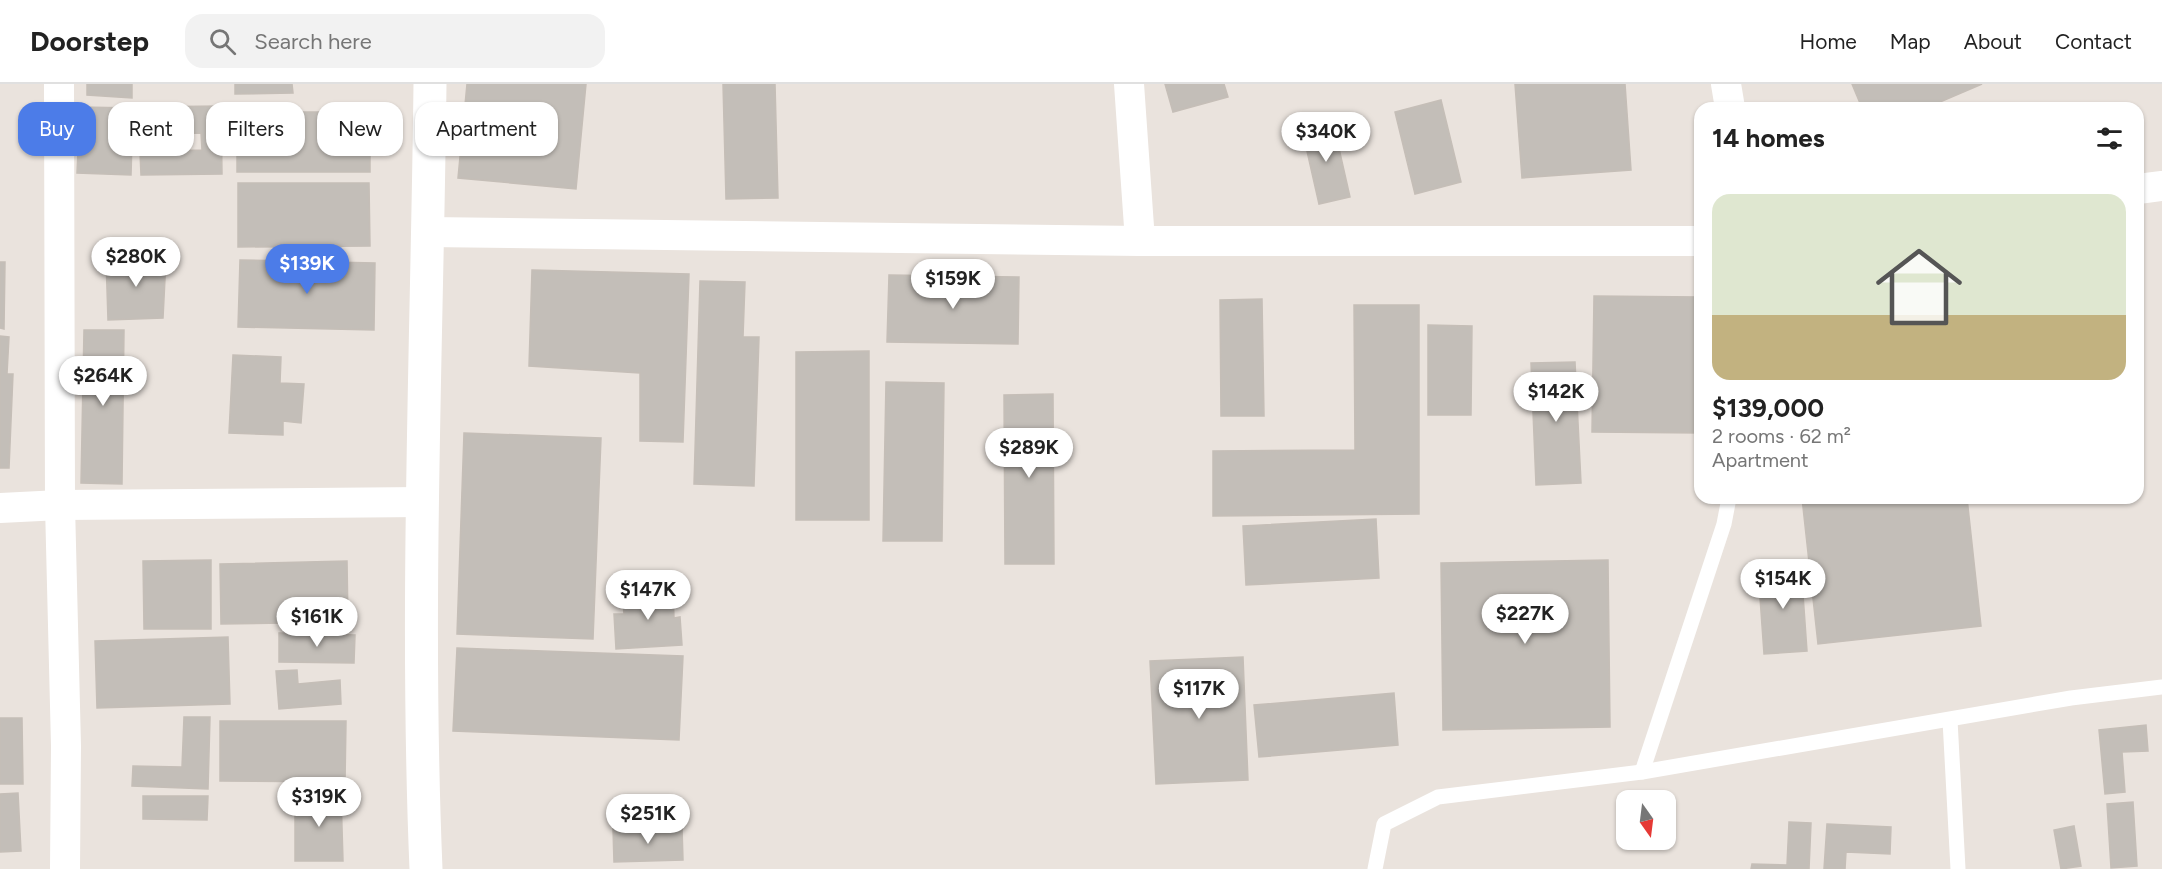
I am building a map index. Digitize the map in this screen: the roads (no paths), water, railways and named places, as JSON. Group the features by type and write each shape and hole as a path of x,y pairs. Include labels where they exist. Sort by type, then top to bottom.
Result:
{"street":[{"path":"59,84 60,505 66,746 65,869"},
{"path":"426,869 422,777 422,502 429,84"},
{"path":"1129,84 1140,241"},
{"path":"1726,84 1729,102"},
{"path":"2144,188 2162,186"},
{"path":"428,232 1140,241 1694,241"},
{"path":"0,508 60,505 422,502"}],"lane":[{"path":"1642,772 1724,524 1728,504"},
{"path":"1375,869 1384,824 1438,797 1642,772 2071,698 2162,687"},
{"path":"1950,720 1958,869"}]}
